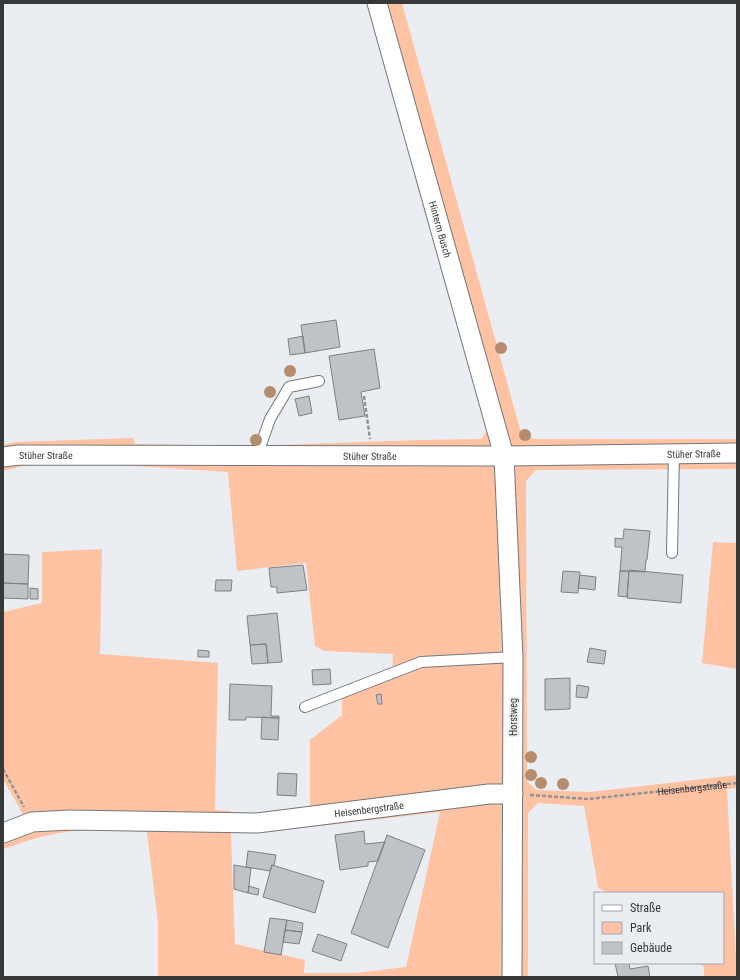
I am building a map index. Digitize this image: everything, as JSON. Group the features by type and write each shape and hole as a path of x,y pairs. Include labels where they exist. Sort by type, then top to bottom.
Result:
{"street":[{"name":"Hinterm Busch","path":"377,3 504,456"},
{"name":"Stüher Straße","path":"3,457 19,455 504,456 674,453 737,454"},
{"name":"Horstweg","path":"504,456 513,657 512,977"},
{"name":"Heisenbergstraße","path":"3,833 32,822 69,820 257,823 489,794 513,794"}],"lane":[{"path":"257,456 270,419 288,387 318,381"},
{"path":"672,553 674,453"},
{"path":"305,707 421,662 513,657"}],"path":[{"path":"364,396 372,455"},
{"path":"3,769 32,822"},
{"name":"Heisenbergstraße","path":"513,794 588,799 737,783"}],"green space":[{"path":"369,3 402,3 520,429 533,439 737,439 737,469 536,470 526,481 527,781 536,790 590,792 737,775 737,788 727,789 737,977 704,977 704,967 700,964 724,964 724,892 605,892 598,887 584,806 538,803 528,813 528,977 158,977 158,923 147,832 86,830 58,833 26,841 3,849 3,827 25,818 3,779 3,612 42,603 42,552 102,549 100,654 218,663 215,810 231,811 235,944 305,960 304,973 355,973 406,967 440,812 312,827 310,805 310,740 342,715 342,696 392,679 393,654 324,651 315,646 306,563 237,571 228,472 104,464 31,464 3,471 3,445 15,442 133,438 135,444 248,446 481,439 488,430"},
{"path":"713,542 737,543 737,669 702,663"}],"building":[{"path":"336,320 340,347 305,353 301,325"},
{"path":"303,336 305,353 290,355 288,339"},
{"path":"374,349 380,388 361,392 365,416 339,420 329,356"},
{"path":"309,396 312,413 299,416 295,399"},
{"path":"624,529 650,531 645,572 620,571 622,547 615,547 615,538 623,539"},
{"path":"3,554 29,555 28,584 3,583"},
{"path":"303,565 307,590 277,593 277,587 271,587 269,568"},
{"path":"629,570 683,575 681,603 627,598"},
{"path":"563,571 580,572 578,593 561,592"},
{"path":"620,571 629,571 627,597 618,596"},
{"path":"580,575 596,577 595,590 578,588"},
{"path":"216,580 232,580 231,591 215,591"},
{"path":"3,583 28,584 28,599 3,598"},
{"path":"30,588 38,589 38,599 30,599"},
{"path":"277,613 282,662 268,663 266,644 250,645 247,616"},
{"path":"266,644 268,663 252,664 250,645"},
{"path":"590,648 606,651 604,664 587,662"},
{"path":"198,650 209,651 209,657 198,657"},
{"path":"330,669 331,684 313,685 312,670"},
{"path":"570,678 570,709 545,710 545,679"},
{"path":"230,684 272,686 271,716 279,716 279,718 246,717 246,720 229,720"},
{"path":"577,685 589,687 587,698 576,697"},
{"path":"381,694 382,704 378,704 376,695"},
{"path":"262,717 279,718 278,740 261,739"},
{"path":"278,773 297,774 296,796 277,795"},
{"path":"364,831 365,844 385,842 378,861 368,862 368,866 340,870 335,835"},
{"path":"387,835 425,850 388,948 351,933"},
{"path":"248,851 276,855 274,866 272,865 270,871 246,867"},
{"path":"234,865 251,868 248,893 234,889"},
{"path":"272,865 324,881 315,913 263,897"},
{"path":"249,886 259,889 258,895 248,893"},
{"path":"270,918 287,920 281,955 264,952"},
{"path":"287,920 303,923 302,932 285,930"},
{"path":"285,930 302,932 299,944 283,942"},
{"path":"318,934 347,944 341,961 312,951"},
{"path":"615,964 629,964 630,969 648,966 650,977 618,977"}]}
